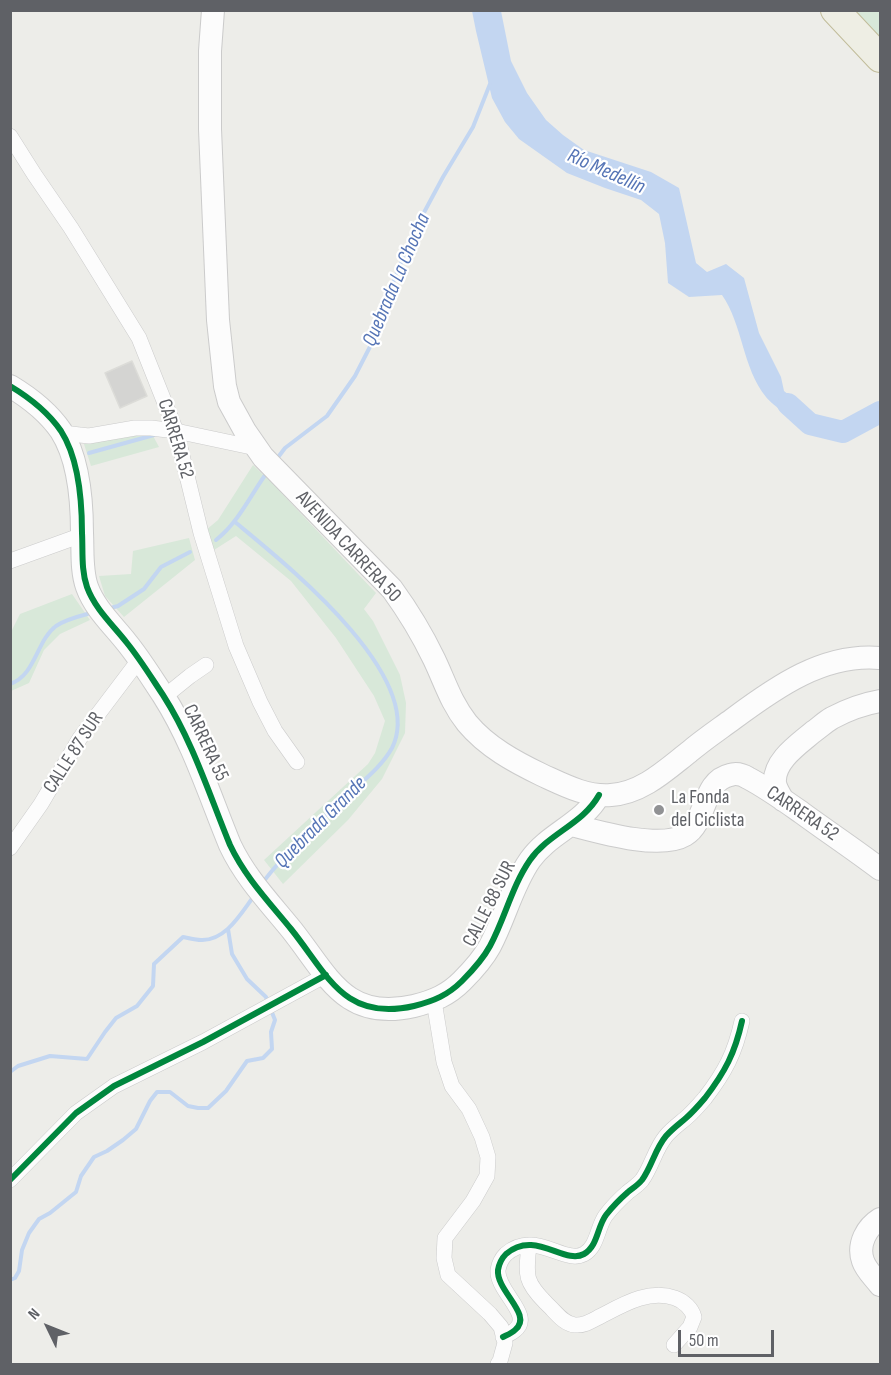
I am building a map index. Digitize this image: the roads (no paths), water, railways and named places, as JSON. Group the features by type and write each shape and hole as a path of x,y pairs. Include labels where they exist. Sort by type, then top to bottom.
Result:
{"highway":[{"path":"835,10 880,58"}],"street":[{"name":"AVENIDA CARRERA 50","path":"213,10 210,51 210,129 218,320 225,386 229,402 235,416 260,452 279,474 392,589 421,634 452,701 467,723 480,736 527,768 581,792 612,795 646,784 766,694 791,680 818,667 845,658 880,658"},
{"name":"CARRERA 52","path":"10,136 71,228 138,339 176,431 201,533 236,646 275,731 297,762"},
{"name":"CARRERA 55","path":"10,386 40,407 62,433 74,462 79,482 84,574 87,587 99,608 140,660 165,698 187,738 237,861 248,877 332,983 346,997 370,1008 398,1008 434,1001"},
{"path":"62,433 88,435 135,428 176,431 260,452"},
{"path":"10,561 82,535"},
{"name":"CALLE 87 SUR","path":"10,848 41,804 80,738 140,660"},
{"path":"165,698 206,665"},
{"path":"783,800 775,785 779,766 786,756 830,719 865,704 880,702"},
{"name":"CARRERA 52","path":"572,825 618,837 655,840 676,838 685,835 693,828 716,783 722,778 738,774 747,777 783,800 880,869"},
{"name":"CALLE 88 SUR","path":"434,1001 449,993 463,980 489,947 524,871 536,853 594,805 599,795"},
{"path":"10,1180 76,1113 114,1086 163,1063 326,975"},
{"path":"434,1001 444,1062 453,1086 469,1109 482,1137 488,1157 487,1176 473,1200 445,1238 444,1258 448,1275 501,1327 506,1343 498,1365"},
{"path":"503,1337 516,1330 521,1319 498,1277 499,1265 506,1254 516,1248 529,1245 551,1248 568,1256 580,1256 590,1249 603,1219 614,1205 641,1182 666,1136 700,1103 724,1072 738,1039 742,1021"},
{"path":"880,1219 867,1230 861,1248 862,1259 868,1271 880,1285"},
{"path":"529,1245 527,1269 530,1283 563,1320 573,1324 584,1324 635,1299 654,1296 671,1297 679,1299 690,1308 694,1317 690,1327 674,1345"}],"water":[{"path":"472,11 501,11 511,61 527,93 546,120 563,135 584,150 651,172 679,188 696,263 707,272 726,264 744,278 759,333 781,377 784,391 817,417 805,429 769,401 758,385 734,319 722,295 689,297 668,283 665,243 659,214 641,200 567,173 519,139 505,122 492,98"}],"waterway":[{"name":"Quebrada La Chocha","path":"276,460 285,448 327,416 355,376 376,335 394,280 413,233 473,127 490,84"},
{"name":"Río Medellín","path":"788,404 810,424 843,432 880,412"},
{"name":"Quebrada La Chocha","path":"89,453 154,435"},
{"path":"216,540 238,516 268,471"},
{"name":"Quebrada Grande","path":"235,522 285,564 345,623 371,655 389,688 398,719 392,748 383,761 282,859 263,882"},
{"path":"107,609 118,606 144,589 161,567 190,552"},
{"path":"10,684 19,680 31,666 49,632 69,620 91,613"},
{"name":"Quebrada Grande","path":"10,1072 18,1066 50,1056 87,1059 116,1018 137,1006 153,986 154,964 183,937 199,940 218,936 232,925 254,896"},
{"path":"228,929 232,954 247,979 266,997 268,1003"},
{"path":"10,1280 15,1278 19,1271 22,1250 29,1233 39,1219 76,1192 81,1176 94,1157 107,1151 136,1129 157,1092 170,1092 188,1106 208,1108 226,1091 247,1061 263,1058 272,1049 271,1032 275,1020 271,1010"}],"place":[{"name":"La Fonda del Ciclista","path":"659,810"}]}
